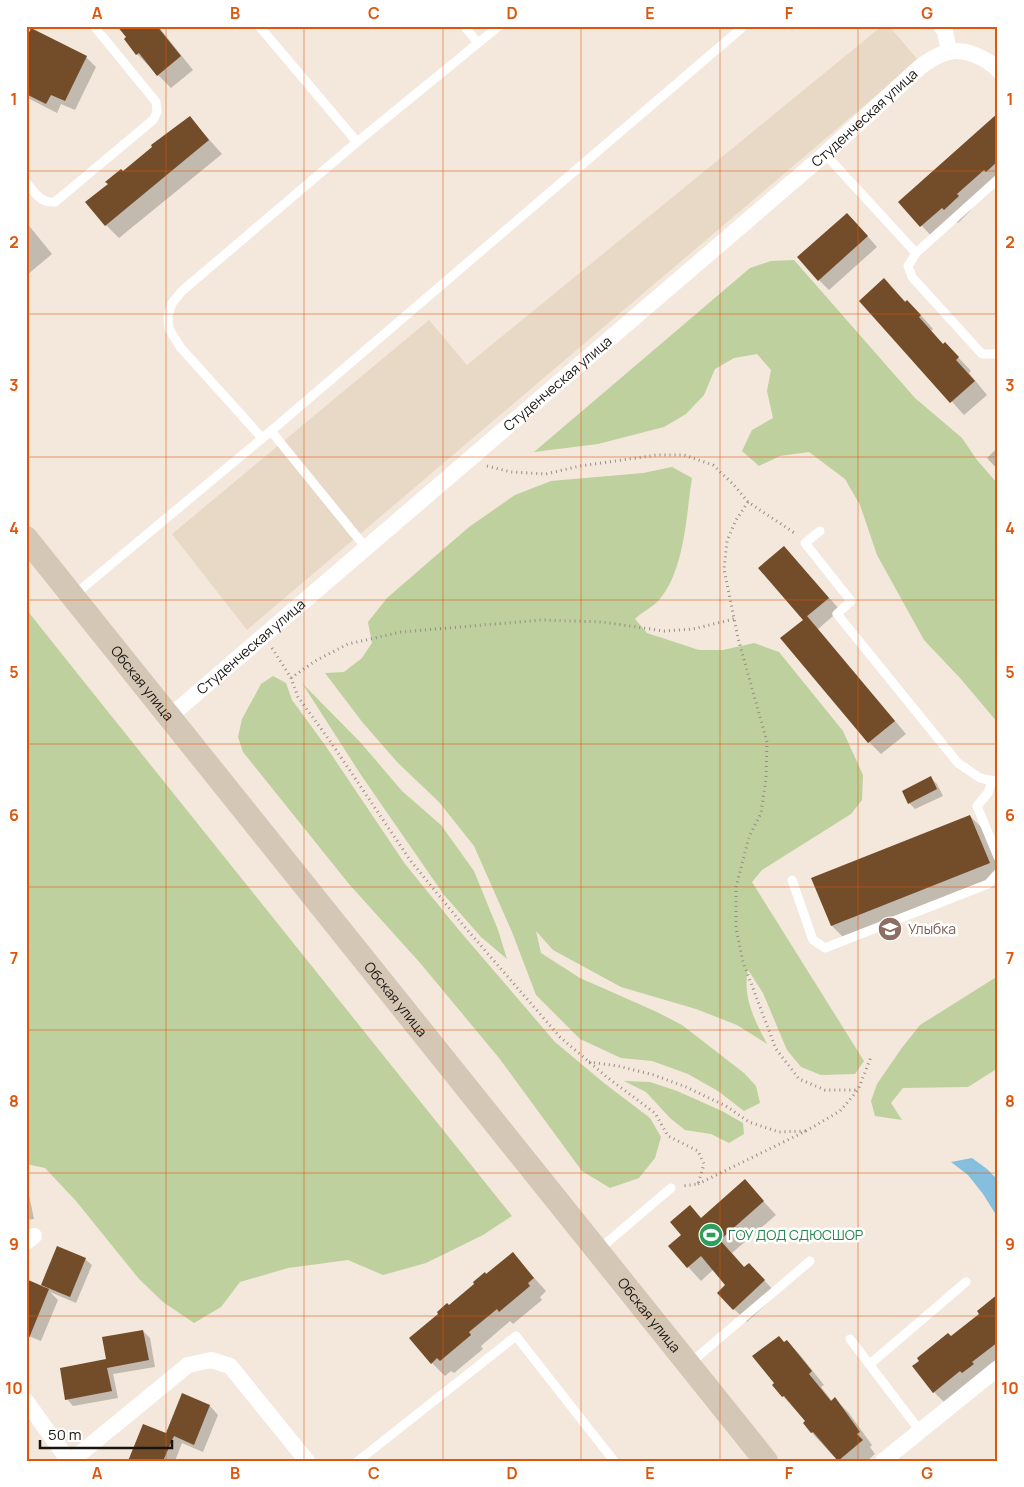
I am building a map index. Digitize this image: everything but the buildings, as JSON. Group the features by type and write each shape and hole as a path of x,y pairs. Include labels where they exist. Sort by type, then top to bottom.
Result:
{"street":[{"path":"941,26 945,31 949,52 973,54 991,63 998,70"},
{"name":"Студенческая улица","path":"169,717 825,154 920,68 931,59 949,52"},
{"name":"Обская улица","path":"26,538 766,1461"},
{"path":"26,1401 70,1461 188,1365 211,1360 230,1366 307,1461"},
{"path":"883,1461 998,1368"}],"lane":[{"path":"26,182 40,199 47,202 55,202 153,120 157,112 156,102 94,26"},
{"path":"260,26 357,142"},
{"path":"464,26 478,43"},
{"path":"262,438 181,348 169,328 168,316 172,303 182,291 357,142 499,26"},
{"path":"72,596 262,438 744,26"},
{"path":"825,154 916,252"},
{"path":"998,179 916,252 908,266 912,277 982,354 998,354"},
{"path":"270,431 366,548"},
{"path":"820,531 805,543 851,601 837,614 958,763 980,778 995,781 978,806 998,856"},
{"path":"792,880 813,940 826,948 988,884 998,873"},
{"path":"597,1252 672,1188"},
{"path":"689,1364 810,1261"},
{"path":"870,1364 966,1282"},
{"path":"358,1461 516,1336 614,1461"},
{"path":"850,1339 920,1431"}],"path":[{"path":"467,461 511,472 546,474 580,466 657,455 684,455 713,465 734,485 748,502 792,530 805,543"},
{"path":"748,502 736,520 727,541 724,569 743,659 768,742 766,778 761,813 749,837 736,887 736,928 743,962 776,1049 799,1079 825,1090 858,1090"},
{"path":"291,678 315,661 348,644 401,632 542,620 602,622 664,631 693,629 734,619"},
{"path":"264,635 291,678 298,697 410,860 560,1038 655,1113 668,1136 698,1151 704,1164 698,1184"},
{"path":"672,1188 698,1184 806,1131 840,1111 858,1090 871,1057"},
{"path":"589,1062 618,1066 662,1078 726,1106 749,1122 779,1132 806,1131"}],"shaded area":[{"path":"882,26 889,26 918,60 247,630 172,534 429,320 467,365"}],"green space":[{"path":"794,260 915,398 962,438 977,460 998,484 998,723 960,678 924,640 877,555 860,505 845,479 809,452 780,456 759,466 742,451 752,430 773,418 767,391 771,370 757,354 734,358 715,369 704,395 686,414 664,427 598,444 534,452 750,268 771,261"},
{"path":"672,467 692,478 683,542 668,588 654,605 635,619 647,633 699,650 723,650 754,643 779,652 843,731 863,775 862,800 851,814 762,870 752,882 864,1061 855,1074 821,1075 801,1067 787,1050 763,993 748,970 748,999 767,1044 737,1025 696,1009 621,987 553,950 536,931 541,953 580,978 682,1025 744,1073 756,1086 760,1103 744,1111 718,1091 688,1074 652,1061 621,1058 580,1039 536,995 512,932 474,846 439,802 398,763 363,723 325,673 344,672 362,658 372,643 368,622 387,598 469,527 515,495 551,481 643,473"},
{"path":"26,609 512,1216 483,1235 426,1263 383,1275 348,1260 288,1268 240,1282 221,1307 194,1323 163,1302 139,1279 76,1201 45,1168 26,1164"},
{"path":"273,676 286,683 292,700 325,745 405,864 458,929 555,1042 650,1118 661,1137 655,1158 639,1178 610,1188 582,1171 499,1058 421,964 349,884 243,752 238,737 242,719 261,684"},
{"path":"302,683 361,743 402,791 441,825 474,871 498,930 507,959 481,937 444,895 361,775"},
{"path":"998,976 998,1068 968,1087 903,1088 891,1103 902,1120 875,1116 871,1101 877,1084 920,1025"},
{"path":"624,1081 650,1082 677,1091 722,1111 743,1123 744,1134 729,1143 711,1134 685,1130 670,1118 646,1092"}],"water":[{"path":"972,1158 998,1180 998,1218 968,1175 951,1162"}],"place":[{"name":"Улыбка","path":"890,929"},
{"name":"ГОУ ДОД СДЮСШОР","path":"711,1235"}]}
